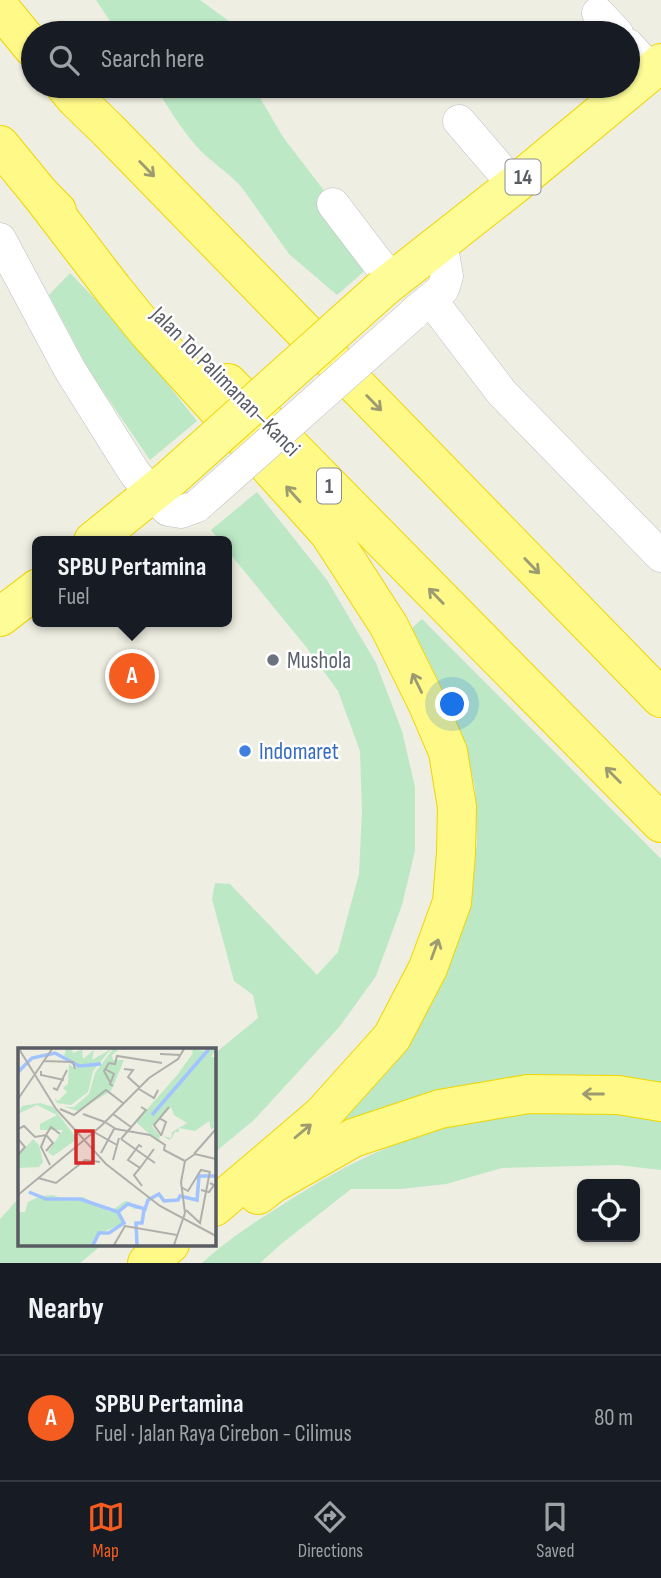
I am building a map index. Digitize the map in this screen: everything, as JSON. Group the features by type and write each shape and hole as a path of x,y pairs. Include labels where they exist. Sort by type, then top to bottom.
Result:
{"highway":[{"path":"17,0 32,21"},
{"path":"0,8 21,33"},
{"path":"75,98 661,698"},
{"path":"85,98 108,130"},
{"name":"14","path":"99,536 161,486 388,284 514,185 607,98"},
{"name":"Jalan Tol Palimanan–Kanci","path":"0,145 41,195 661,823"},
{"path":"41,195 147,331 329,533 389,626 448,752 457,807 452,902 428,968 392,1037 322,1115 215,1206"},
{"path":"0,617 32,592"},
{"path":"215,1228 272,1184 353,1139 440,1109 528,1094 618,1095 661,1102"},
{"path":"147,1263 168,1246"},
{"path":"172,1263 192,1246"}],"street":[{"path":"459,121 514,185"},
{"path":"333,204 378,263 388,284"},
{"path":"0,239 70,370 134,472 161,486 168,510 181,512 197,506 443,289 447,276 441,242"},
{"path":"421,307 661,556"}],"green space":[{"path":"96,0 200,0 229,21 110,21"},
{"path":"162,98 260,98 283,137 377,260 337,295 289,254 243,189 203,153"},
{"path":"70,273 123,328 197,421 150,460 90,372 49,295"},
{"path":"257,492 327,580 376,663 402,731 415,787 415,851 402,905 376,976 340,1026 254,1120 215,1152 215,1053 258,1018 253,995 234,981 212,899 215,883 230,884 317,975 338,952 359,874 362,811 360,751 338,691 307,648 232,556 232,536 216,536 211,530"},
{"path":"422,619 661,859 661,1084 304,1152 470,894 477,843 475,788 466,747 447,698 412,628"},
{"path":"563,1107 661,1116 661,1170 618,1165 502,1168 446,1184 400,1189 351,1189 260,1263 202,1263 239,1233 301,1193 389,1147 462,1123"},
{"path":"18,1199 18,1246 101,1246 80,1263 0,1263 0,1219"}],"place":[{"name":"Mushola","path":"273,660"},
{"name":"SPBU Pertamina","path":"132,676"},
{"name":"Indomaret","path":"245,751"}]}
